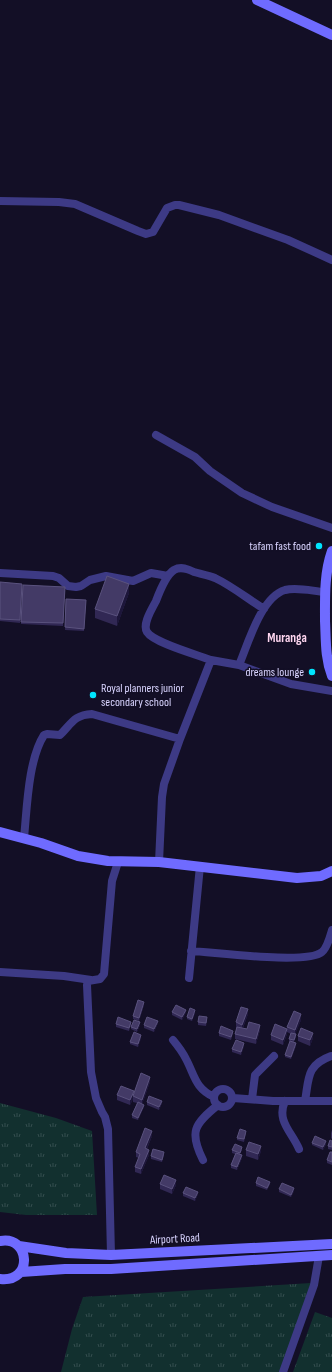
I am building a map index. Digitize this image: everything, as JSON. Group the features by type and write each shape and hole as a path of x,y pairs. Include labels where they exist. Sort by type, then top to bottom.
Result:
{"main road":[{"path":"257,0 332,35"},
{"path":"332,551 327,568 325,592 329,628 327,656 332,676"},
{"path":"0,832 91,859 118,862 159,862 297,878 321,876 332,871"},
{"name":"Airport Road","path":"0,1241 9,1241 19,1246 66,1253 111,1255 332,1244"},
{"path":"0,1279 11,1279 20,1272 23,1267 24,1256 19,1246"},
{"path":"20,1272 65,1269 111,1269 332,1255"}],"street":[{"path":"0,201 59,202 75,204 146,234 153,232 167,208 179,205 219,215 274,235 332,260"},
{"path":"156,435 195,458 228,485 242,493 272,507 332,528"},
{"path":"264,609 213,577 184,568 178,568 172,571 168,576 159,592 146,627 147,632 162,642 211,660 239,665 291,684 332,691"},
{"path":"0,573 53,576 59,578 68,586 72,587 81,586 90,580 106,576 133,581 151,573 168,576"},
{"path":"239,665 264,609 278,593 285,590 295,589 325,592"},
{"path":"159,862 164,784 211,660"},
{"path":"24,838 31,778 35,758 44,736 47,734 60,735 77,717 83,714 92,714 180,739"},
{"path":"0,972 64,976 91,980 100,979 104,974 112,881 118,862"},
{"path":"189,978 200,866"},
{"path":"191,951 291,958 312,957 323,952 332,930"},
{"path":"91,980 88,980 86,985 90,1059 96,1098 105,1117 108,1129 111,1255"},
{"path":"173,1040 186,1059 197,1083 205,1092 214,1097 218,1105 226,1107 231,1103 233,1098"},
{"path":"252,1099 255,1075 274,1056"},
{"path":"305,1101 311,1071 314,1065 322,1059 331,1056"},
{"path":"214,1097 217,1091 224,1089 230,1092 233,1098"},
{"path":"233,1098 285,1101 332,1101"},
{"path":"285,1101 282,1117 286,1129 299,1149"},
{"path":"203,1160 194,1140 194,1133 204,1117 218,1105"},
{"path":"283,1372 314,1285 319,1256"}],"green space":[{"path":"0,1103 56,1118 92,1131 97,1215 26,1215 0,1212"},
{"path":"311,1283 280,1372 61,1372 72,1329 83,1297"},
{"path":"315,1312 332,1318 332,1372 293,1372"}],"building":[{"path":"107,576 129,584 117,616 95,609"},
{"path":"0,582 22,584 20,620 0,619"},
{"path":"23,585 65,587 63,623 21,622"},
{"path":"66,599 86,600 84,629 65,627"},
{"path":"138,1000 144,1002 139,1018 133,1016"},
{"path":"176,1005 186,1010 182,1017 172,1012"},
{"path":"241,1007 248,1009 242,1025 236,1022"},
{"path":"190,1008 195,1010 192,1019 187,1017"},
{"path":"294,1011 301,1014 295,1030 287,1027"},
{"path":"199,1016 207,1017 206,1023 198,1022"},
{"path":"118,1017 131,1022 129,1028 116,1024"},
{"path":"147,1017 158,1021 154,1029 144,1025"},
{"path":"134,1020 140,1022 137,1029 131,1027"},
{"path":"249,1022 260,1025 256,1039 235,1034 237,1027 247,1029"},
{"path":"275,1024 287,1029 283,1040 271,1035"},
{"path":"221,1026 233,1031 231,1037 219,1033"},
{"path":"301,1028 313,1033 310,1040 298,1036"},
{"path":"134,1032 141,1035 138,1044 130,1042"},
{"path":"291,1033 296,1034 294,1040 289,1039"},
{"path":"236,1040 244,1043 241,1052 232,1049"},
{"path":"290,1041 296,1043 291,1057 285,1055"},
{"path":"141,1073 150,1077 142,1100 133,1096"},
{"path":"121,1086 134,1091 130,1100 117,1095"},
{"path":"149,1096 162,1101 159,1107 147,1102"},
{"path":"138,1102 144,1105 138,1118 132,1115"},
{"path":"145,1128 152,1131 145,1148 149,1150 141,1169 135,1167 140,1154 136,1152"},
{"path":"240,1129 246,1131 244,1139 237,1138"},
{"path":"315,1136 326,1141 323,1147 312,1143"},
{"path":"330,1140 332,1141 332,1147 328,1146"},
{"path":"249,1142 261,1146 258,1154 246,1150"},
{"path":"235,1144 242,1147 240,1153 232,1150"},
{"path":"153,1149 164,1152 162,1160 151,1156"},
{"path":"330,1152 332,1152 332,1162 327,1160"},
{"path":"236,1153 242,1155 237,1167 231,1165"},
{"path":"164,1175 176,1180 172,1189 160,1184"},
{"path":"258,1177 270,1182 267,1188 256,1183"},
{"path":"282,1183 294,1188 291,1195 279,1189"},
{"path":"186,1187 198,1192 195,1198 183,1193"}],"place":[{"name":"tafam fast food","path":"319,546"},
{"name":"dreams lounge","path":"312,672"},
{"name":"Royal planners junior secondary school","path":"93,695"}],"district":[{"name":"Muranga","path":"287,638"}]}
